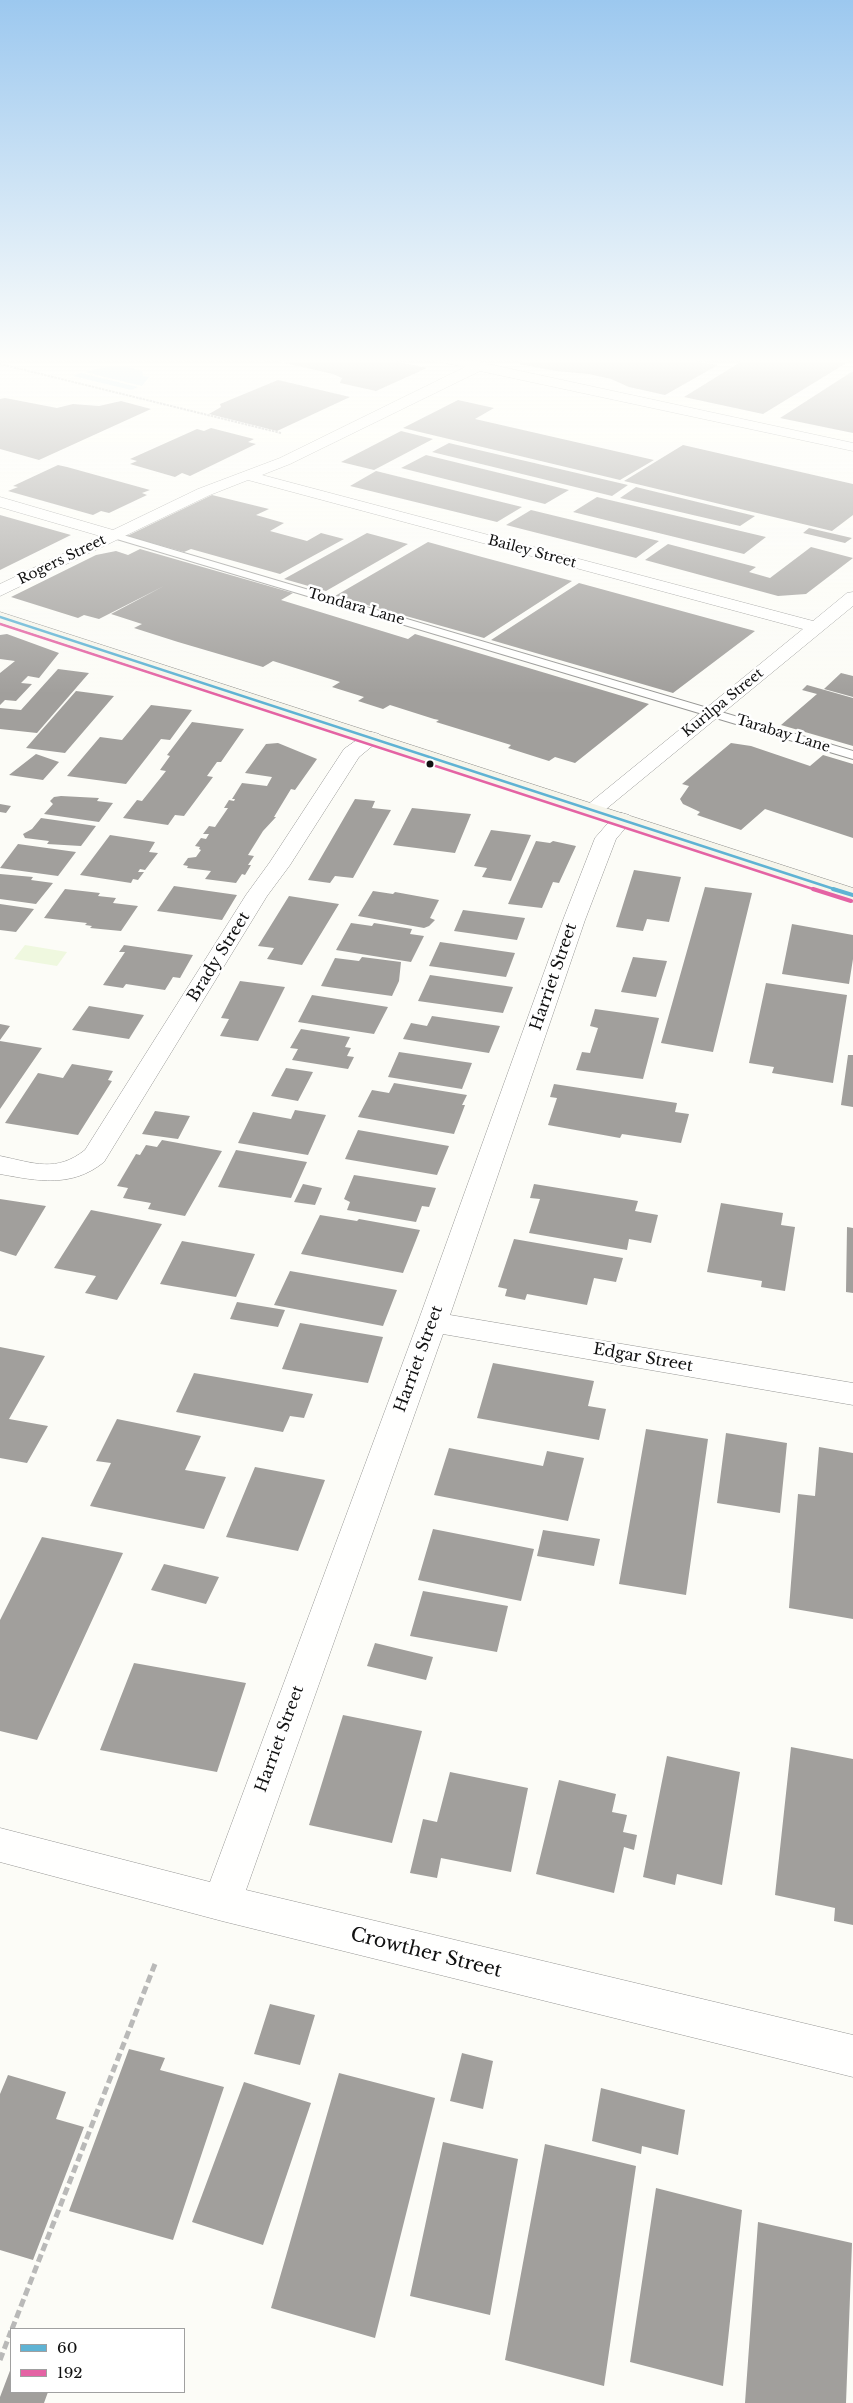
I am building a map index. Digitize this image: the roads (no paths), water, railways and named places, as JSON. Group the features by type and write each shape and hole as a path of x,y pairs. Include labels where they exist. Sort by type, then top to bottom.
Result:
{"street":[{"name":"Rogers Street","path":"0,591 204,492 261,470"},
{"name":"Bailey Street","path":"248,475 264,481 816,627"},
{"name":"Tondara Lane","path":"0,502 113,536"},
{"name":"Kurilpa Street","path":"593,810 853,597"},
{"path":"2,619 853,895"},
{"name":"Brady Street","path":"0,1165 49,1174 66,1174 85,1166 95,1156 257,895 279,865 351,753 372,738"},
{"name":"Harriet Street","path":"222,1903 433,1322 574,920 606,838 622,819"},
{"name":"Edgar Street","path":"433,1322 853,1394"},
{"name":"Crowther Street","path":"0,1845 222,1903 853,2056"}],"lane":[{"name":"Tondara Lane","path":"113,536 712,712"},
{"name":"Tarabay Lane","path":"712,712 853,755"}]}
